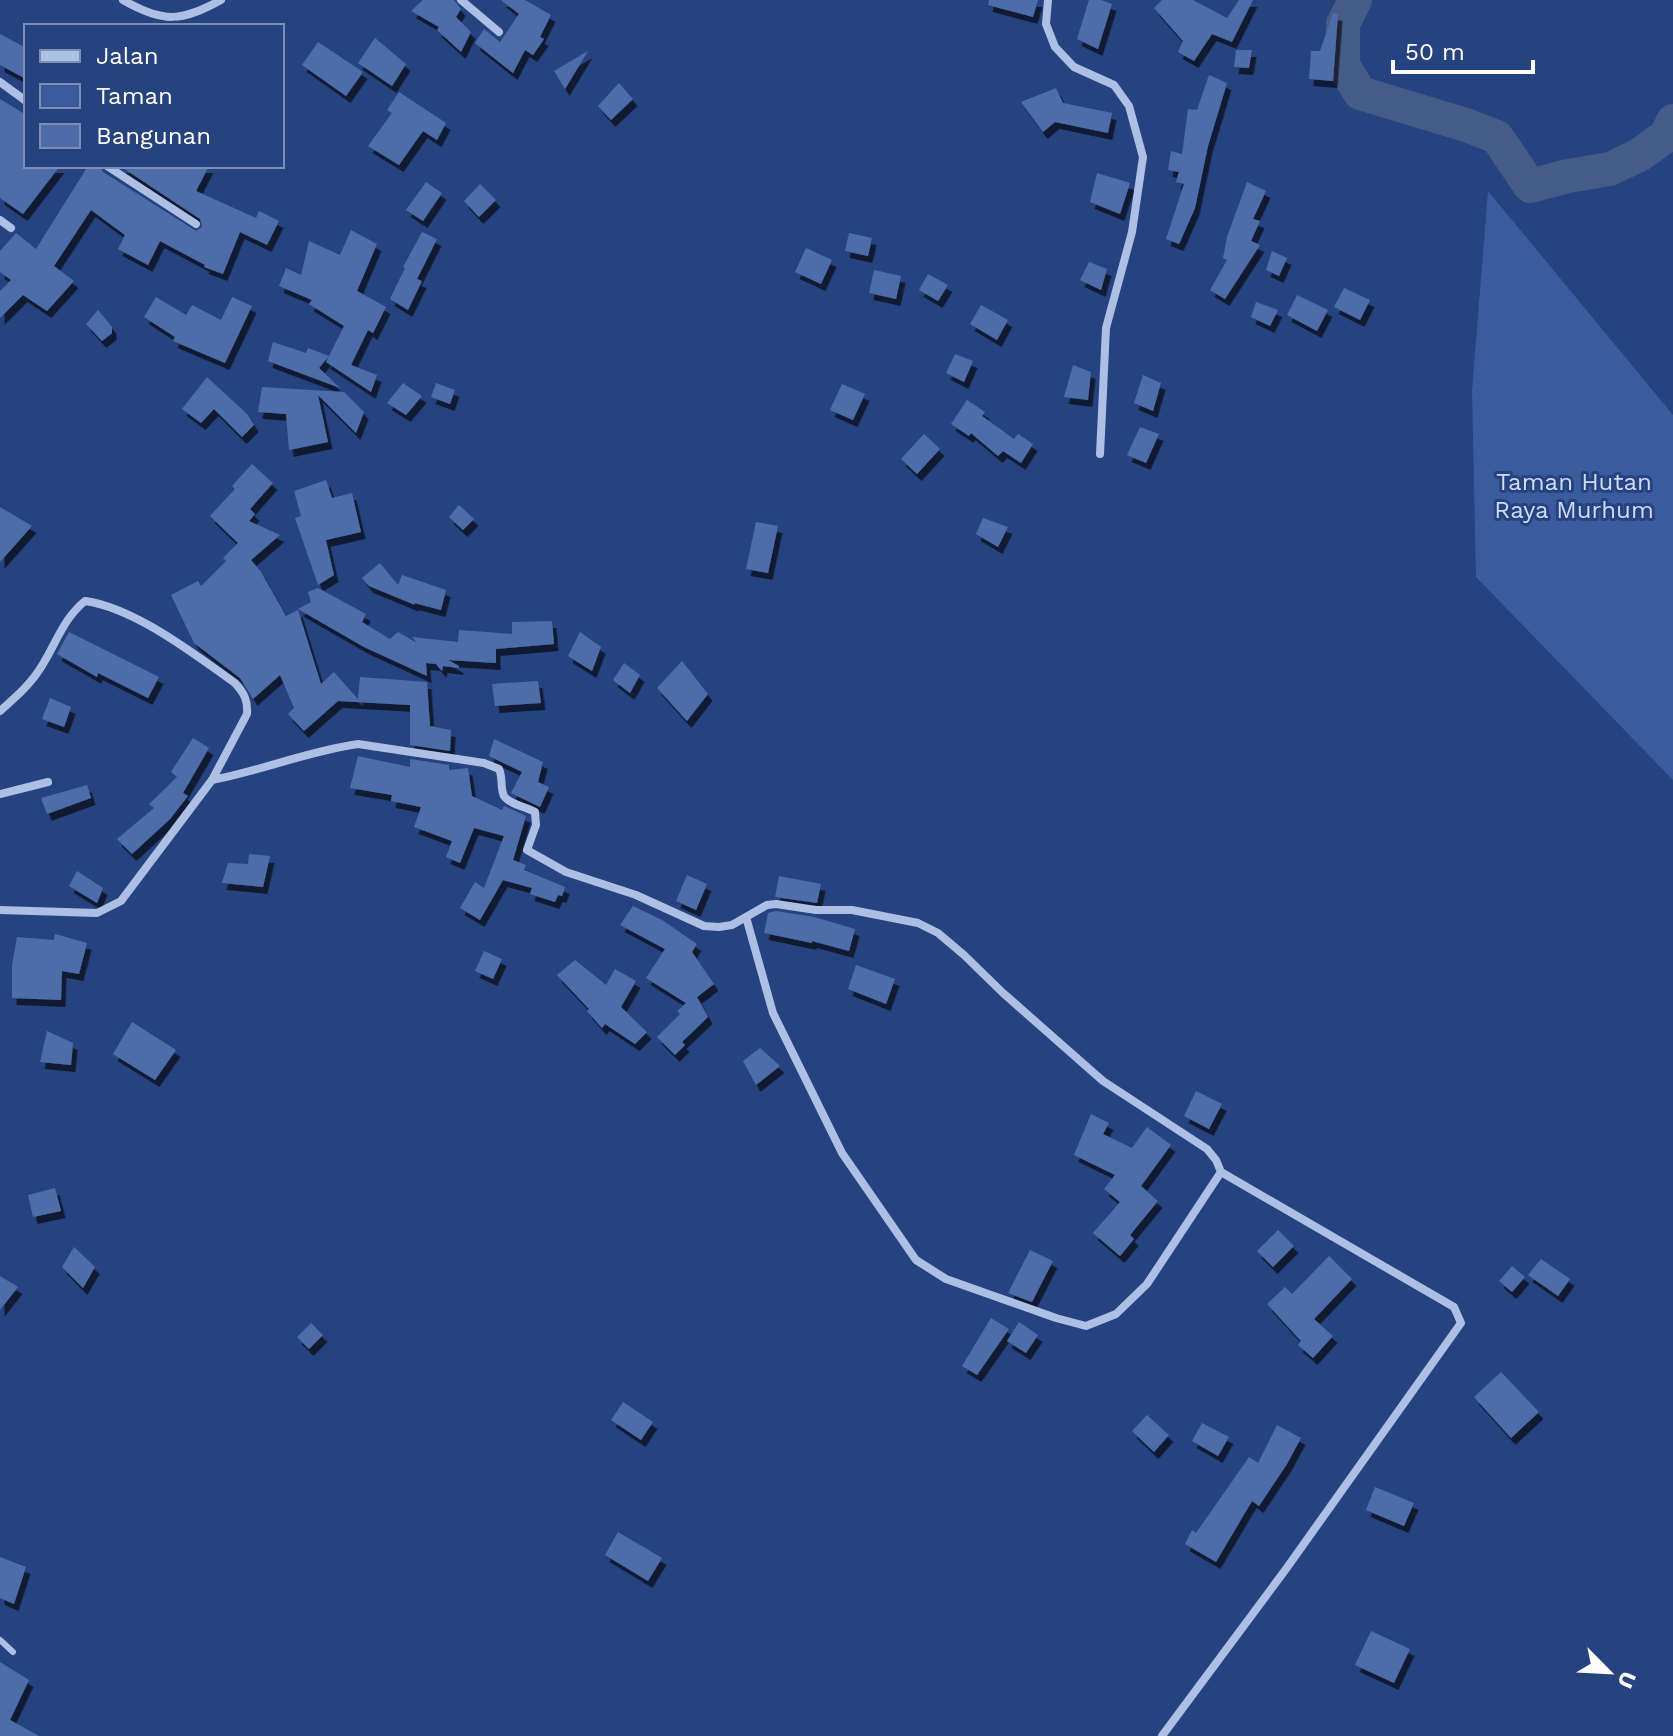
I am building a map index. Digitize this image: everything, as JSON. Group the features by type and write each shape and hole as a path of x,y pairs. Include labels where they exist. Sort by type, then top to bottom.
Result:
{"street":[{"path":"123,0 155,16 183,17 221,0"},
{"path":"461,0 499,32"},
{"path":"1048,0 1046,24 1055,47 1074,67 1114,85 1129,106 1143,157 1132,232 1106,328 1100,454"},
{"path":"0,82 24,100"},
{"path":"110,168 196,224"},
{"path":"0,220 11,228"},
{"path":"0,711 32,681 74,611 85,601 101,604 147,625 228,678 244,694 247,714 212,780 121,901 97,913 0,910"},
{"path":"212,780 358,744 484,763 499,769 503,794 507,799 535,812 536,825 527,850 533,855 566,872 636,895 704,926 732,925 767,905 776,904 816,910 852,910 890,916 928,928 964,955 1103,1081 1207,1149 1221,1172 1454,1307 1461,1323 1286,1569 1162,1736"},
{"path":"0,794 48,782"},
{"path":"746,917 773,1013 842,1153 916,1260 946,1279 1086,1326 1116,1314 1147,1284 1221,1172"}],"lane":[{"path":"0,1640 13,1652"}],"green space":[{"name":"Taman Hutan Raya Murhum","path":"1488,191 1673,415 1673,780 1476,577 1472,391"}],"building":[{"path":"423,0 454,0 461,9 456,17 471,32 461,52 437,30 439,27 411,11"},
{"path":"501,0 525,0 551,15 540,37 544,39 533,55 525,50 513,73 475,43 484,29 500,42 519,14"},
{"path":"989,0 1038,0 1033,17 988,5"},
{"path":"1089,0 1112,4 1098,49 1077,39"},
{"path":"1162,0 1193,0 1227,18 1239,0 1253,0 1232,42 1212,34 1194,61 1178,52 1183,41 1154,8"},
{"path":"1333,13 1338,14 1333,81 1309,79 1311,51 1320,51"},
{"path":"0,34 24,47 24,78 0,65"},
{"path":"375,38 406,64 392,86 358,63"},
{"path":"318,42 363,72 346,96 302,65"},
{"path":"1236,50 1252,50 1249,68 1234,67"},
{"path":"588,51 565,89 554,71"},
{"path":"1209,75 1227,83 1208,146 1195,208 1179,244 1166,239 1184,184 1176,182 1179,172 1168,170 1171,151 1182,154 1188,109 1197,110"},
{"path":"619,83 633,99 611,120 598,106"},
{"path":"1056,88 1063,103 1112,113 1108,133 1055,122 1043,132 1021,102"},
{"path":"399,92 446,123 437,140 423,131 399,165 368,146 392,113 387,110"},
{"path":"0,99 24,114 24,168 58,168 23,214 0,198"},
{"path":"87,168 101,168 196,231 202,227 200,219 123,168 208,168 196,191 256,218 259,211 279,221 267,245 240,232 223,274 204,267 160,241 148,265 118,249 125,235 91,210 54,266 74,281 47,311 23,295 0,318 0,291 11,280 0,272 0,251 16,233 36,249"},
{"path":"1097,173 1130,183 1120,214 1090,202"},
{"path":"426,182 442,193 423,221 406,210"},
{"path":"1247,182 1266,191 1253,219 1260,221 1251,241 1260,245 1225,299 1210,290 1227,260 1223,258 1227,237"},
{"path":"480,184 496,200 479,217 464,201"},
{"path":"351,230 377,244 357,291 386,307 373,333 368,330 351,365 377,375 371,392 326,362 344,326 309,304 312,300 279,286 286,268 301,275 309,241 340,255"},
{"path":"422,232 437,239 417,279 422,281 408,310 390,299"},
{"path":"849,233 872,238 868,256 845,251"},
{"path":"806,248 832,260 821,284 795,272"},
{"path":"1272,251 1287,258 1279,276 1266,270"},
{"path":"1089,262 1107,269 1101,290 1080,280"},
{"path":"874,270 901,276 896,299 869,293"},
{"path":"928,274 948,285 938,301 919,290"},
{"path":"1344,288 1370,300 1360,320 1334,307"},
{"path":"1297,295 1328,310 1317,331 1287,315"},
{"path":"156,297 186,315 192,305 221,320 232,297 252,306 225,363 173,341 175,337 144,317"},
{"path":"1256,302 1278,310 1270,326 1251,317"},
{"path":"981,305 1008,320 997,340 970,324"},
{"path":"98,310 112,327 112,333 102,341 86,324"},
{"path":"273,342 306,353 308,348 329,356 319,368 340,388 268,361"},
{"path":"955,354 973,361 964,382 946,373"},
{"path":"1073,365 1091,372 1088,400 1064,397"},
{"path":"1143,375 1161,383 1153,411 1134,403"},
{"path":"207,377 247,414 254,425 242,437 214,409 201,423 182,409"},
{"path":"403,383 422,396 406,415 387,403"},
{"path":"436,383 455,390 450,404 431,397"},
{"path":"842,384 865,394 853,420 830,410"},
{"path":"262,387 344,392 364,412 356,433 318,395 328,442 289,450 286,414 258,412"},
{"path":"967,400 985,412 982,416 1014,439 1018,434 1033,444 1021,463 1003,451 998,456 971,433 969,436 951,424"},
{"path":"1140,427 1159,434 1146,463 1127,455"},
{"path":"924,434 940,449 917,474 901,459"},
{"path":"252,464 273,483 250,509 255,514 249,521 280,535 251,560 286,616 298,610 321,684 334,672 358,699 360,677 427,682 430,726 451,730 450,751 410,745 410,705 338,701 304,731 288,714 294,708 280,675 253,699 240,678 194,643 171,595 198,581 201,586 226,561 223,558 238,543 210,516 235,489 232,486"},
{"path":"326,480 332,498 352,493 361,532 326,540 334,575 318,585 295,518 301,516 294,491"},
{"path":"459,505 474,519 463,530 449,517"},
{"path":"0,507 32,526 0,562"},
{"path":"983,518 1008,527 998,547 976,534"},
{"path":"756,522 778,526 768,573 746,569"},
{"path":"380,563 398,585 402,575 446,590 441,610 415,605 369,586 362,578"},
{"path":"318,588 366,614 362,622 390,639 398,632 417,643 412,637 458,642 459,630 512,634 512,622 552,621 554,644 496,649 496,663 448,660 459,668 443,666 442,671 436,664 426,663 427,676 364,647 298,609 311,602 308,592"},
{"path":"69,632 159,677 148,698 98,673 97,677 57,654"},
{"path":"580,632 601,647 592,671 568,656"},
{"path":"682,661 708,694 687,721 657,688"},
{"path":"624,663 640,675 630,693 613,680"},
{"path":"538,681 541,703 495,706 492,684"},
{"path":"50,698 71,707 64,727 42,719"},
{"path":"193,738 209,748 183,793 188,796 170,819 132,854 117,839 154,808 149,804 177,777 171,772"},
{"path":"494,739 543,762 538,782 549,787 540,807 511,793 522,772 489,756"},
{"path":"358,756 410,767 410,759 449,765 449,770 468,768 472,796 502,810 504,806 526,816 513,860 526,865 524,870 565,887 562,896 558,895 555,902 530,894 532,888 503,880 480,920 460,908 475,882 484,888 504,836 474,828 460,863 446,857 452,841 414,827 421,807 391,801 392,795 350,788"},
{"path":"87,785 91,798 47,814 41,798"},
{"path":"249,854 270,856 263,887 222,883 228,863 248,864"},
{"path":"77,871 103,888 97,903 69,886"},
{"path":"687,875 707,884 696,910 676,901"},
{"path":"779,876 821,884 817,903 775,897"},
{"path":"633,906 662,920 697,944 692,952 714,984 697,997 708,1017 682,1042 685,1045 675,1055 657,1037 680,1014 677,1011 686,1003 646,978 665,949 620,925"},
{"path":"776,911 814,917 855,929 849,951 764,933 768,913"},
{"path":"55,934 87,943 79,974 62,971 61,1000 12,998 12,965 17,937 54,940"},
{"path":"484,951 502,959 493,979 475,971"},
{"path":"575,960 606,985 615,969 636,981 621,1007 647,1032 635,1044 605,1024 602,1028 557,975"},
{"path":"856,965 895,979 886,1004 848,989"},
{"path":"132,1022 176,1050 155,1080 113,1054"},
{"path":"47,1031 73,1043 71,1065 40,1062"},
{"path":"760,1048 780,1066 756,1085 743,1061"},
{"path":"1196,1091 1222,1104 1209,1129 1184,1116"},
{"path":"1091,1114 1109,1123 1103,1134 1132,1148 1147,1127 1171,1145 1141,1186 1158,1201 1130,1235 1134,1239 1120,1256 1093,1233 1120,1202 1104,1189 1115,1175 1074,1155"},
{"path":"55,1188 61,1211 33,1217 28,1195"},
{"path":"1278,1230 1294,1246 1273,1267 1257,1251"},
{"path":"74,1247 95,1267 83,1288 62,1267"},
{"path":"1030,1250 1053,1261 1032,1302 1008,1293"},
{"path":"1329,1256 1352,1279 1314,1319 1333,1336 1313,1358 1298,1345 1301,1341 1267,1304 1285,1287 1292,1294"},
{"path":"1541,1259 1570,1279 1558,1296 1528,1275"},
{"path":"1512,1266 1525,1277 1512,1292 1499,1281"},
{"path":"0,1276 18,1287 0,1310"},
{"path":"991,1318 1009,1329 977,1375 962,1366"},
{"path":"1019,1322 1038,1335 1026,1353 1007,1341"},
{"path":"311,1323 323,1335 309,1349 297,1337"},
{"path":"1501,1372 1539,1412 1511,1438 1474,1397"},
{"path":"623,1402 653,1422 641,1440 611,1420"},
{"path":"1147,1415 1169,1435 1154,1452 1132,1431"},
{"path":"1202,1423 1229,1437 1218,1456 1192,1441"},
{"path":"1277,1425 1301,1438 1259,1506 1252,1501 1216,1562 1185,1544 1192,1530 1196,1533 1249,1457 1258,1463"},
{"path":"1375,1487 1414,1503 1404,1526 1366,1510"},
{"path":"618,1532 662,1558 648,1581 605,1555"},
{"path":"0,1557 26,1567 14,1604 0,1598"},
{"path":"1371,1631 1410,1649 1394,1683 1355,1665"},
{"path":"0,1662 29,1680 10,1720 39,1736 0,1736"}],"waterway":[{"path":"1355,0 1343,24 1343,65 1360,93 1497,137 1530,186 1610,169 1639,155 1666,136 1673,121"}]}
